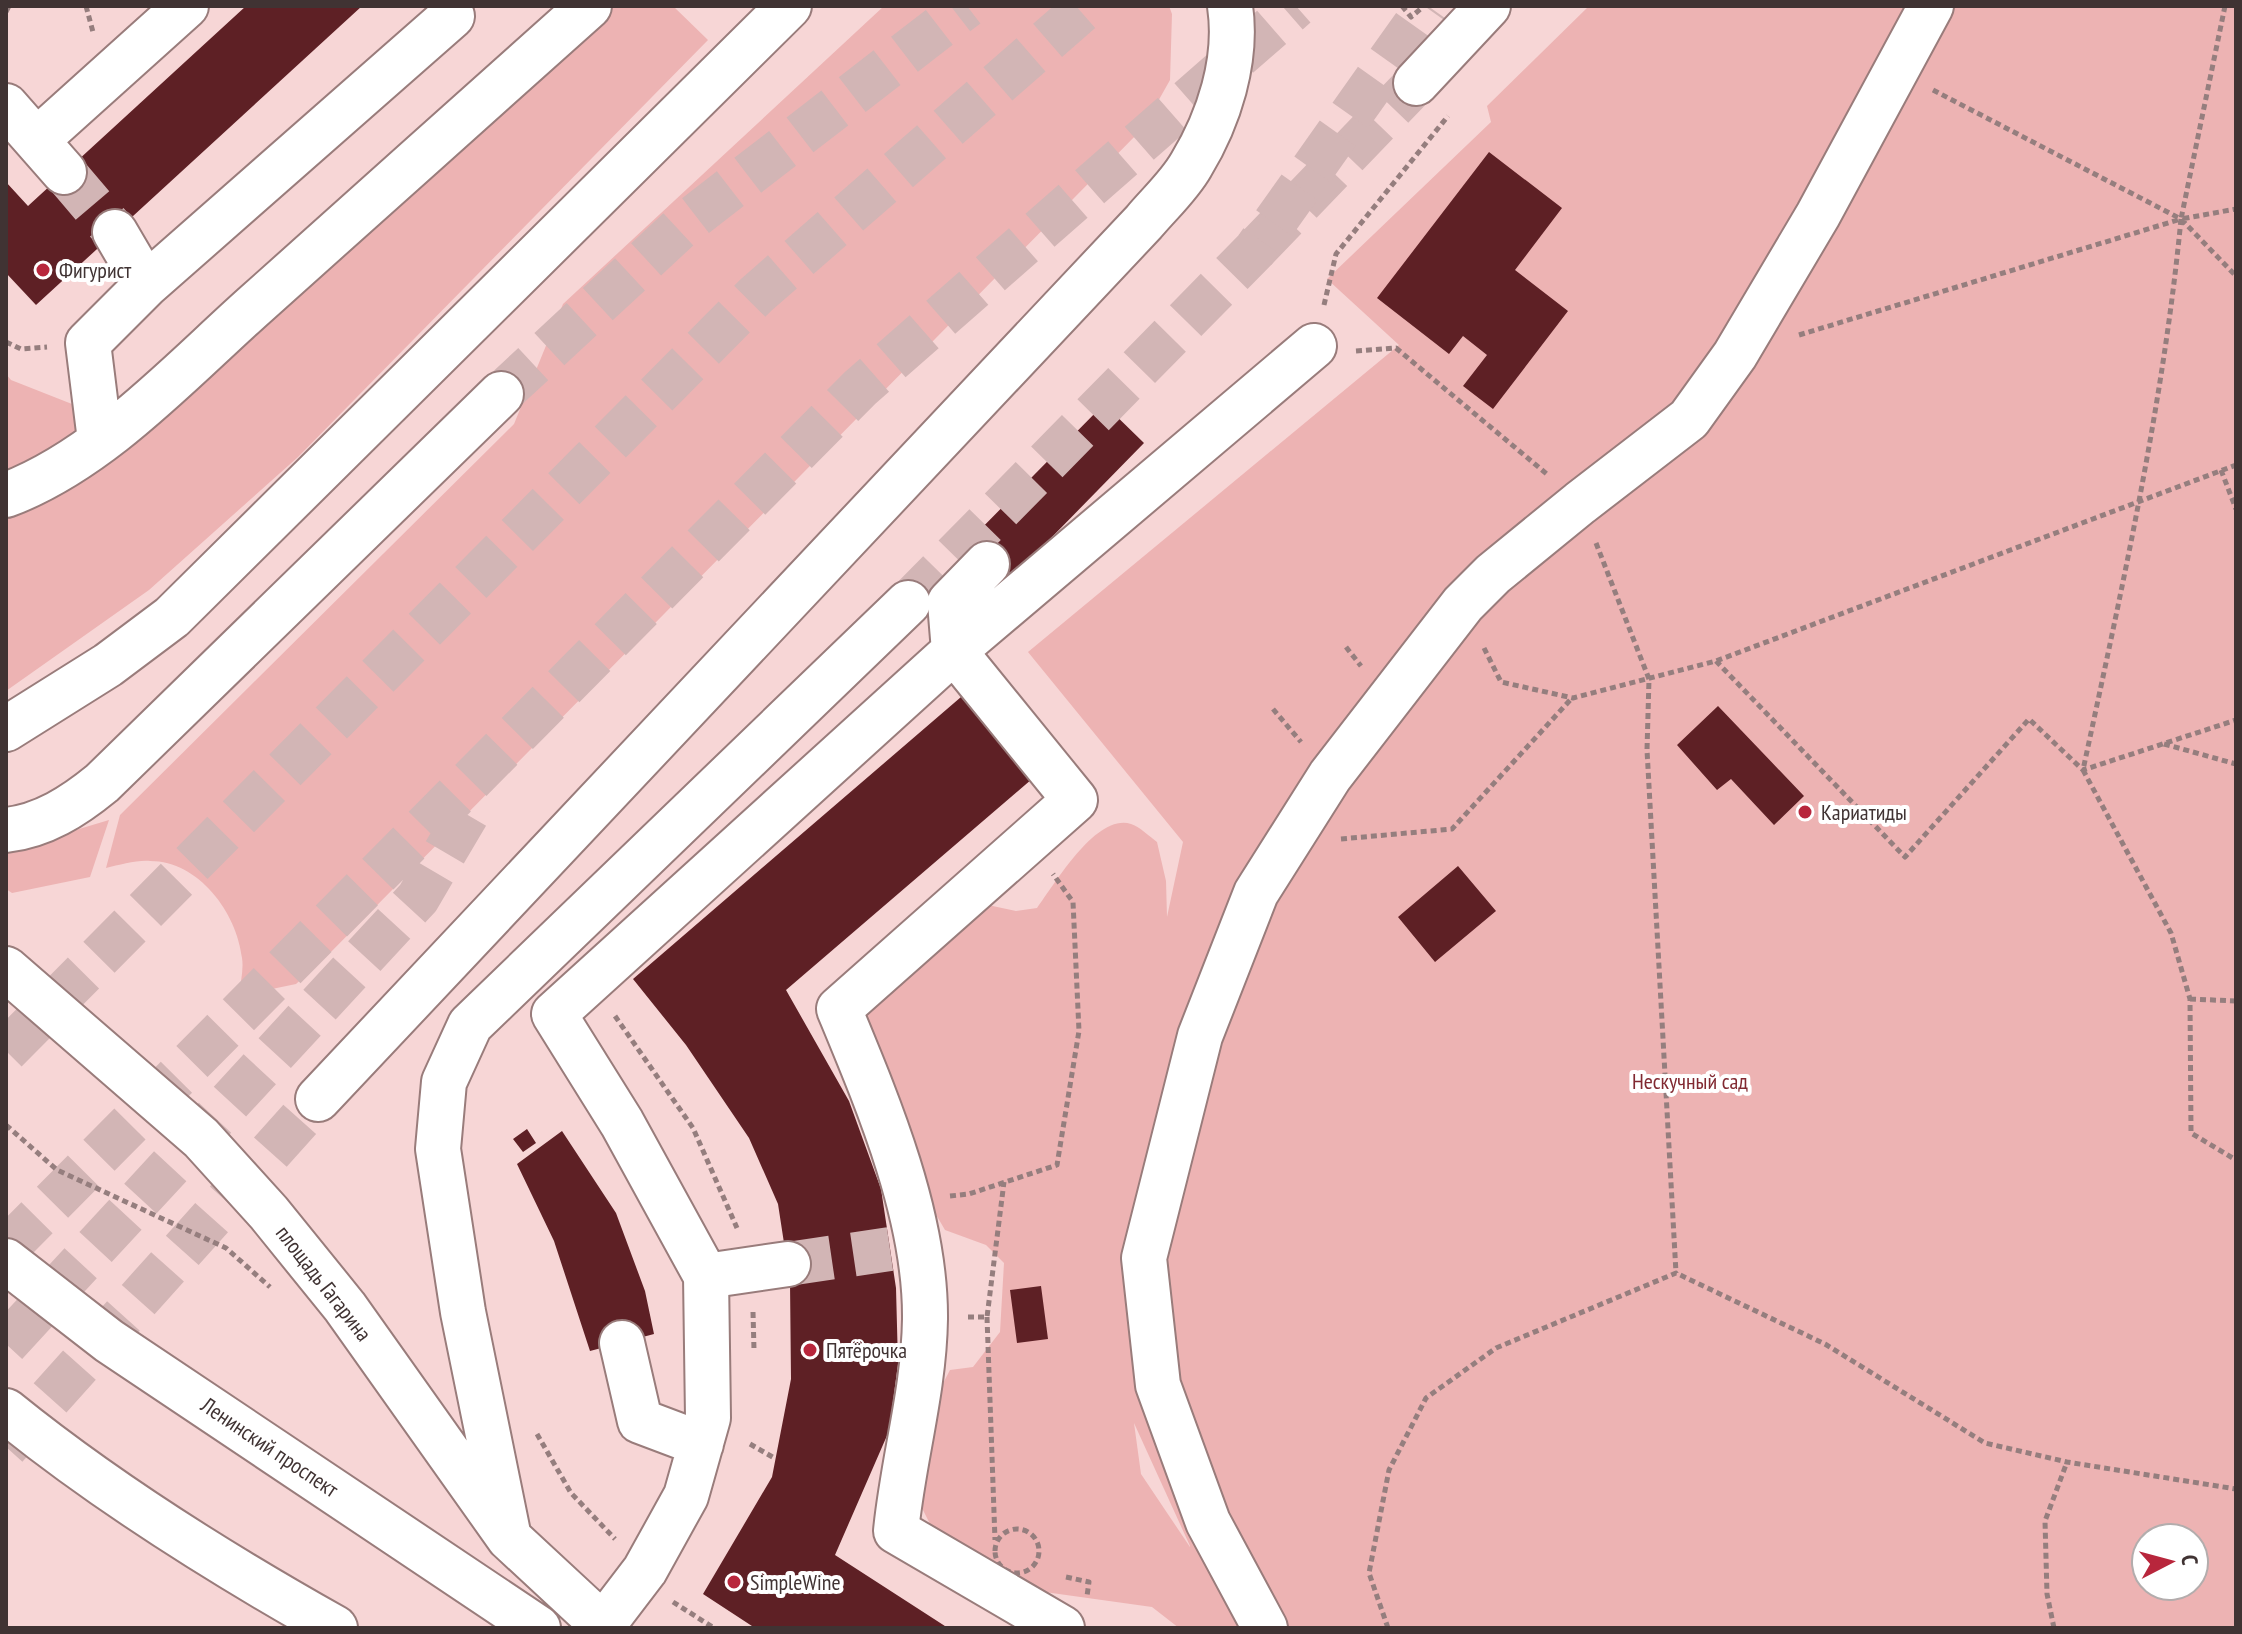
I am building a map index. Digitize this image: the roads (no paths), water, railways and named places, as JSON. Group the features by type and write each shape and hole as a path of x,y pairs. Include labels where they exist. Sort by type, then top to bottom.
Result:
{"main road":[{"path":"6,106 50,156 186,6"},
{"path":"6,495 69,465 100,440 589,6"},
{"path":"6,729 108,665 172,617 789,6"},
{"path":"318,1099 1133,234 1191,167 1218,109 1229,67 1230,6"},
{"path":"1416,83 1488,6"},
{"path":"1265,1628 1208,1522 1158,1385 1144,1258 1200,1036 1256,893 1330,776 1463,604 1493,574 1689,419 1735,355 1818,215 1931,6"},
{"path":"100,440 88,343 146,285 452,16"},
{"path":"115,232 146,285"},
{"path":"604,1626 645,1570 686,1496 747,1270 622,1123 554,1014 954,651 1314,346"},
{"path":"6,830 46,819 76,805 102,783 501,394"},
{"path":"987,564 950,602 954,651 1075,800 839,1009 877,1101 904,1247 925,1318 920,1394 903,1467 896,1531 1062,1628"},
{"path":"509,1538 463,1312 438,1149 444,1082 470,1025 908,603"},
{"name":"площадь Гагарина","path":"6,969 201,1138 269,1213 345,1307 509,1538 604,1626"},
{"name":"Ленинский проспект","path":"6,1261 109,1341 538,1628"},
{"path":"622,1343 640,1421 701,1444"},
{"path":"6,1411 54,1450 265,1589 335,1628"}],"tunnel":[{"path":"501,394 682,226 967,6"},
{"path":"6,1051 756,295 1087,6"},
{"path":"6,1249 860,388 1296,6"},
{"path":"908,603 1255,250 1428,6"},
{"path":"1255,250 1416,83"},
{"path":"64,172 115,232"},
{"path":"6,1344 418,898 478,796"},
{"path":"6,1447 318,1099"},
{"path":"788,1264 890,1249"}],"place":[{"name":"Фигурист","path":"43,270"},
{"name":"Кариатиды","path":"1805,812"},
{"name":"Пятёрочка","path":"810,1350"},
{"name":"SimpleWine","path":"734,1582"}],"park label":[{"name":"Нескучный сад","path":"1690,1081"}]}
